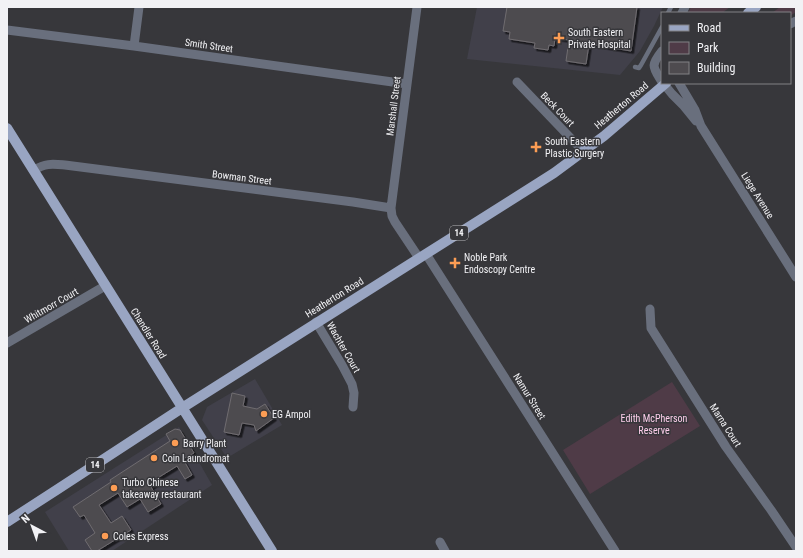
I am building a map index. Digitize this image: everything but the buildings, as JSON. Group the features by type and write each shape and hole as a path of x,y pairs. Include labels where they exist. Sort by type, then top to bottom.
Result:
{"main road":[{"name":"Heatherton Road","path":"7,522 316,322 554,172 613,129 663,84"},
{"name":"Chandler Road","path":"7,128 272,551"}],"street":[{"path":"134,46 139,7"},
{"name":"Marshall Street","path":"391,208 417,7"},
{"name":"Smith Street","path":"7,30 407,84"},
{"path":"661,52 656,58 654,65 661,78"},
{"name":"Beck Court","path":"517,82 583,151"},
{"name":"Liege Avenue","path":"665,84 701,126 796,276"},
{"name":"Liege Avenue","path":"680,84 695,110 701,126"},
{"name":"Bowman Street","path":"34,170 42,165 65,165 391,208"},
{"path":"391,208 392,216 395,222 422,256"},
{"name":"Namur Street","path":"422,256 615,551"},
{"name":"Whitmorr Court","path":"7,343 105,286"},
{"name":"Marna Court","path":"650,309 651,328 726,447 796,547"},
{"name":"Wachter Court","path":"316,322 352,384 354,393 353,407"},
{"path":"440,542 445,551"}],"lane":[{"path":"635,67 638,68 641,65 661,29"}],"shaded area":[{"name":"South Eastern Private Hospital","path":"477,7 663,7 640,51 620,75 467,59"},
{"name":"EG Ampol","path":"255,379 282,425 227,458 202,420 207,407"},
{"path":"179,427 212,485 112,551 69,551 45,512"}],"green space":[{"path":"691,7 730,7 723,12 688,12"},
{"path":"780,7 796,7 796,12 791,15 791,12 773,12"},
{"name":"Edith McPherson Reserve","path":"672,382 700,426 590,494 563,450"}],"place":[{"name":"South Eastern Private Hospital","path":"559,38"},
{"name":"South Eastern Plastic Surgery","path":"536,147"},
{"name":"Noble Park Endoscopy Centre","path":"455,263"},
{"name":"EG Ampol","path":"264,414"},
{"name":"Barry Plant","path":"175,443"},
{"name":"Coin Laundromat","path":"154,458"},
{"name":"Turbo Chinese takeaway restaurant","path":"114,488"},
{"name":"Coles Express","path":"105,536"}]}
